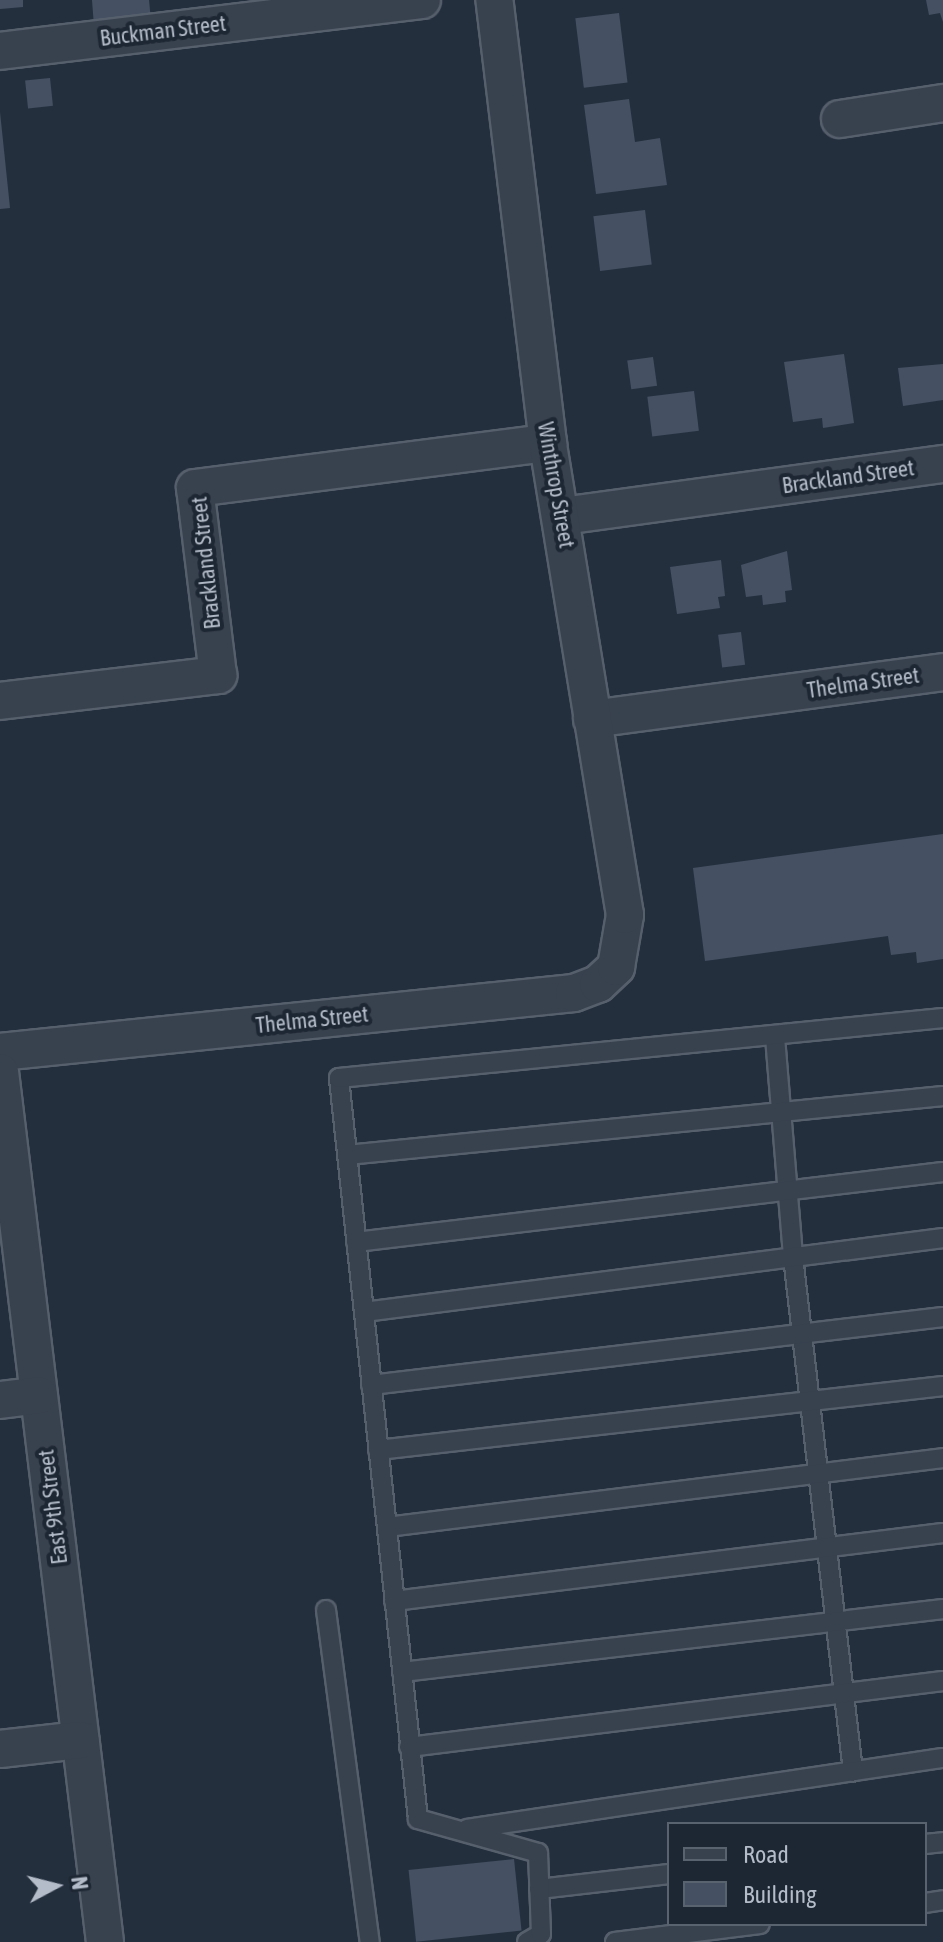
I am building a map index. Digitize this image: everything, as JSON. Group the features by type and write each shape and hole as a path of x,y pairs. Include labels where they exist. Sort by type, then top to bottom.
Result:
{"street":[{"name":"Buckman Street","path":"0,51 422,0"},
{"name":"Winthrop Street","path":"494,0 548,443 563,516 592,719 625,915 616,967"},
{"path":"840,119 943,103"},
{"name":"Brackland Street","path":"0,701 218,675 195,488 548,443"},
{"name":"Brackland Street","path":"563,516 943,464"},
{"name":"Thelma Street","path":"592,719 943,672"},
{"name":"Thelma Street","path":"0,1052 574,993 598,984 616,967"},
{"name":"East 9th Street","path":"0,1072 105,1942"},
{"path":"0,1400 39,1395"},
{"path":"0,1749 80,1740"}],"lane":[{"path":"527,1942 541,1934 538,1853 418,1819 339,1078 943,1018"},
{"path":"775,1037 793,1257 853,1772"},
{"path":"347,1155 943,1096"},
{"path":"356,1242 943,1172"},
{"path":"364,1312 943,1238"},
{"path":"371,1385 943,1317"},
{"path":"378,1450 943,1386"},
{"path":"387,1527 943,1458"},
{"path":"394,1601 943,1533"},
{"path":"402,1672 943,1609"},
{"path":"326,1610 370,1942"},
{"path":"409,1747 943,1681"},
{"path":"459,1830 943,1758"},
{"path":"539,1889 667,1874"},
{"path":"615,1942 744,1926"}],"building":[{"path":"0,0 23,0 23,7 0,9"},
{"path":"92,0 149,0 151,21 94,26"},
{"path":"926,0 943,0 943,22 940,13 929,15"},
{"path":"619,13 628,82 584,88 575,18"},
{"path":"50,78 53,106 28,108 25,81"},
{"path":"629,99 635,142 660,138 667,185 596,194 584,105"},
{"path":"0,112 10,208 0,209"},
{"path":"645,210 652,265 600,271 593,216"},
{"path":"844,354 854,423 823,428 822,418 793,422 784,362"},
{"path":"653,357 657,386 631,389 627,361"},
{"path":"943,364 943,400 903,406 898,368"},
{"path":"694,391 699,431 652,436 647,397"},
{"path":"787,551 792,590 785,591 786,602 763,605 762,595 746,597 741,565"},
{"path":"721,560 725,596 718,597 720,608 677,614 670,567"},
{"path":"741,632 745,665 722,668 718,635"},
{"path":"943,834 943,959 917,963 916,952 891,955 888,936 705,961 693,868"},
{"path":"514,1859 522,1931 416,1942 409,1870"}]}
